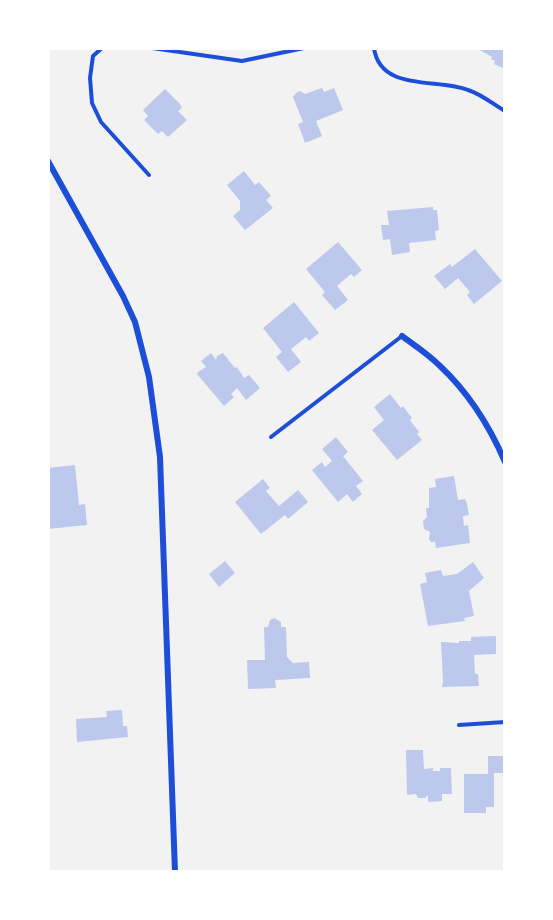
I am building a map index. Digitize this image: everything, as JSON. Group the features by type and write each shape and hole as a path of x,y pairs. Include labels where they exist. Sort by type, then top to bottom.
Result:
{"street":[{"path":"48,161 123,296 135,322 149,377 160,457 175,872"},
{"path":"402,336 440,365 467,397 505,462"}],"lane":[{"path":"102,48 93,56 90,78 92,103 101,122 149,175"},
{"path":"152,48 242,61 304,48"},
{"path":"374,48 376,60 386,72 411,81 468,90 505,111"},
{"path":"272,437 402,336"},
{"path":"459,725 505,722"}],"building":[{"path":"476,48 505,48 505,69 494,64 492,57"},
{"path":"322,88 324,92 334,88 343,110 316,121 322,136 305,143 298,124 303,122 293,97 300,91 305,94"},
{"path":"165,89 180,104 182,108 178,111 187,120 168,137 162,131 158,134 144,120 148,116 143,110"},
{"path":"244,171 255,185 259,182 271,196 266,200 273,208 245,230 233,216 240,210 240,201 227,185"},
{"path":"433,207 433,210 437,210 439,230 435,231 436,240 409,243 410,252 392,255 390,239 383,240 381,225 389,225 387,211"},
{"path":"338,242 362,270 354,277 351,274 337,286 348,300 335,310 322,295 325,292 306,269"},
{"path":"475,249 502,281 474,304 467,295 470,292 458,278 445,289 434,276 450,264 452,267"},
{"path":"294,302 319,333 309,341 306,337 291,349 301,362 288,372 276,357 282,352 263,328"},
{"path":"211,353 216,360 217,356 223,353 244,378 249,375 260,388 246,400 237,388 231,394 234,397 224,406 197,374 206,367 201,361"},
{"path":"390,394 412,418 410,420 422,440 397,460 372,430 384,420 374,407"},
{"path":"336,437 348,452 343,456 363,481 356,486 362,494 353,502 347,494 338,502 312,470 322,462 325,467 332,461 322,449"},
{"path":"75,465 79,505 85,504 87,525 48,529 48,468"},
{"path":"454,476 458,500 465,499 467,504 469,515 463,516 464,526 468,525 470,543 436,548 435,542 429,539 430,532 424,529 423,521 427,517 426,508 429,508 429,488 436,487 435,479"},
{"path":"263,479 270,488 266,491 279,506 298,490 308,502 288,519 285,515 261,534 235,502"},
{"path":"225,561 235,573 219,587 209,574"},
{"path":"473,562 484,578 469,591 474,616 464,618 465,621 428,626 420,584 427,582 425,573 441,570 443,576 457,574"},
{"path":"274,618 281,622 281,627 286,627 287,657 293,663 309,662 310,678 275,680 276,688 248,689 247,660 265,660 264,627 268,627 270,620"},
{"path":"496,636 496,654 474,655 475,674 478,674 479,686 442,687 441,642 459,643 459,641 471,641 471,637"},
{"path":"122,710 123,726 127,726 128,737 77,742 76,719 107,717 106,711"},
{"path":"406,750 423,750 424,769 433,768 433,771 440,771 440,768 451,768 452,794 442,794 442,801 428,802 428,795 425,798 418,798 416,794 407,795"},
{"path":"488,756 505,756 505,773 494,773 494,807 486,807 486,813 464,813 464,774 488,774"}]}
